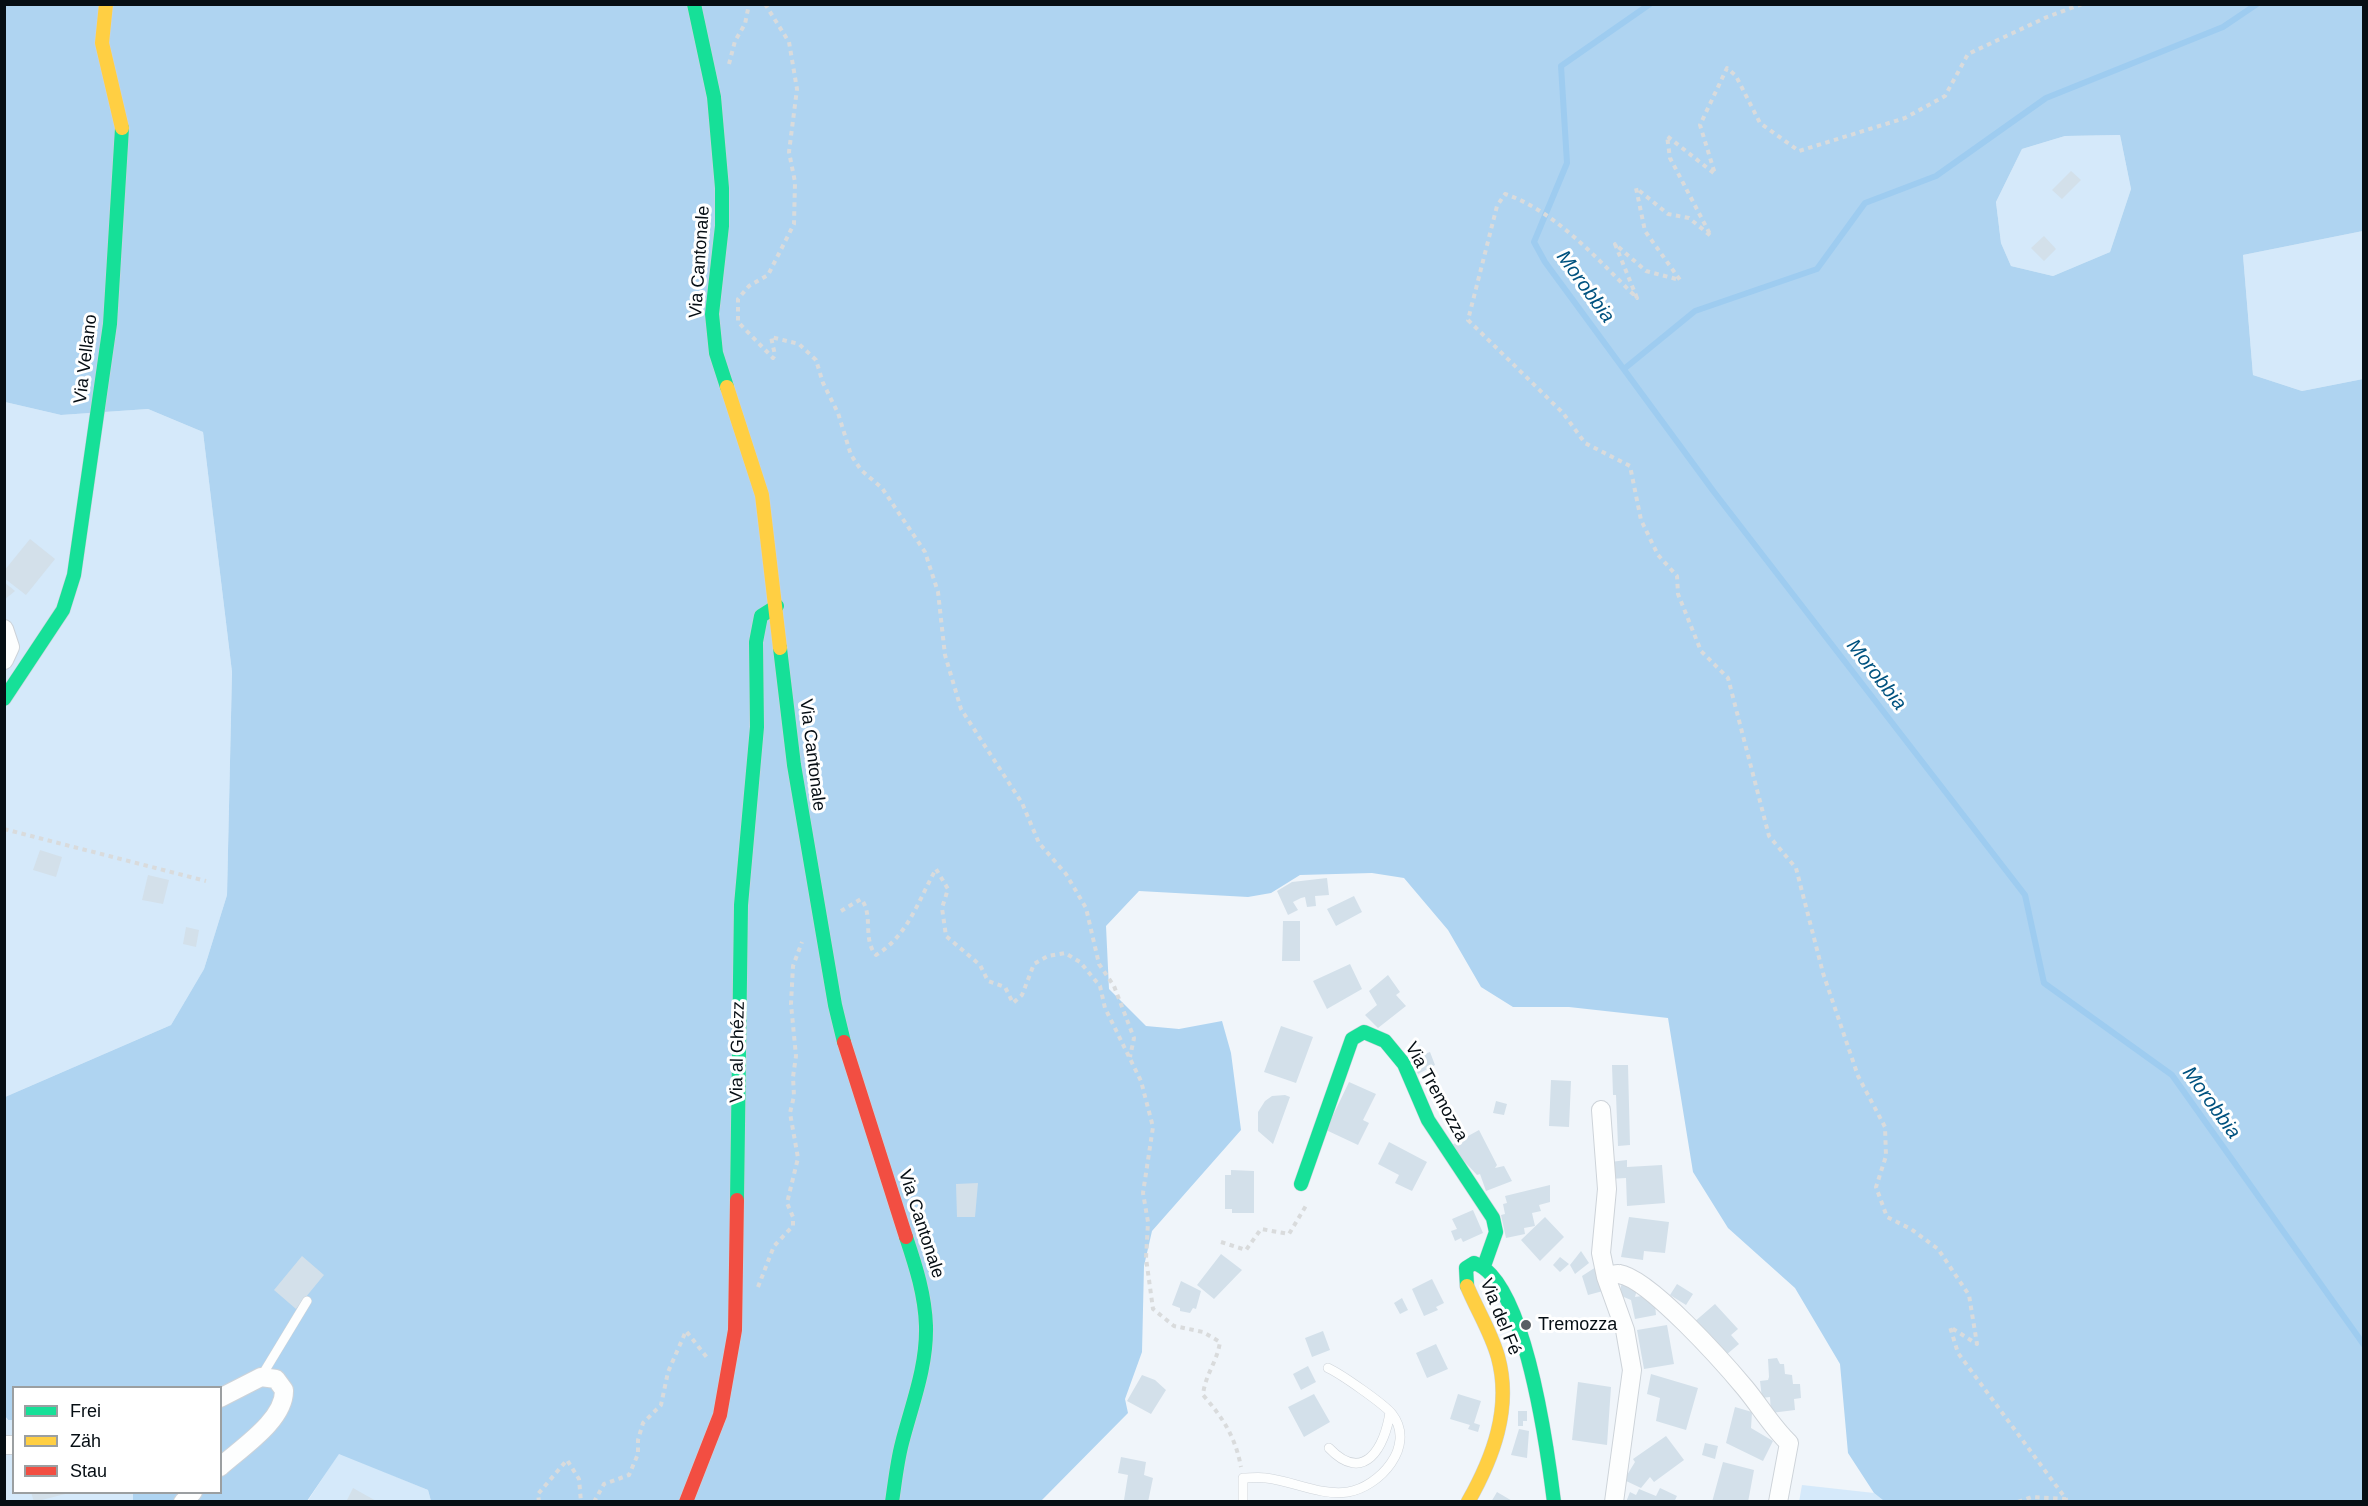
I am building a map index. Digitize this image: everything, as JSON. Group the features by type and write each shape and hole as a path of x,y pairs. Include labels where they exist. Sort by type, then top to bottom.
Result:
{"street":[{"name":"Via Vellano","path":"4,699 63,610 74,575 110,324 112,239 122,151 122,126 102,43 106,4"},
{"name":"Via Cantonale","path":"694,4 714,97 723,198 712,331 721,370 762,495 777,606 794,765 836,1005 852,1072 926,1303 926,1360 898,1458 892,1502"},
{"name":"Via al Ghézz","path":"686,1502 720,1415 735,1330 741,905 757,727 756,642 761,616 777,606"},
{"path":"4,629 10,647 4,660"},
{"name":"Via Tremozza","path":"1301,1184 1348,1046 1352,1039 1364,1032 1378,1036 1404,1064 1428,1120 1493,1218 1496,1232 1484,1266"},
{"path":"1601,1110 1607,1189 1601,1253 1624,1330 1632,1370 1614,1502"},
{"name":"Via del Fé","path":"1468,1502 1491,1451 1503,1396 1502,1369 1498,1355 1465,1280 1466,1268 1470,1264 1484,1266"},
{"path":"1484,1266 1498,1284 1535,1376 1554,1502"},
{"path":"1606,1276 1619,1274 1634,1281 1665,1304 1745,1388 1779,1434 1789,1443 1778,1502"},
{"path":"222,1397 261,1377 269,1377 281,1384 285,1399 279,1412 222,1465"}],"lane":[{"path":"261,1377 307,1301"},
{"path":"1243,1502 1243,1478 1266,1478 1333,1492 1361,1489 1375,1482 1393,1460 1400,1435 1390,1412 1329,1368"},
{"path":"1329,1448 1335,1455 1351,1463 1358,1464 1374,1455 1384,1438 1390,1412"}],"path":[{"path":"728,67 735,41 745,24 749,4"},
{"path":"765,4 789,42 797,89 789,152 795,182 794,224 768,274 749,286 738,299 738,322 774,358 776,355 771,337 799,344 816,360 823,383 838,413 851,455 861,470 882,488 925,552 938,592 941,638 961,709 1022,803 1039,843 1066,874 1086,908 1099,964 1114,986 1134,1038 1130,1058"},
{"path":"2018,1502 2032,1497 2066,1499 1958,1353 1950,1327 1977,1344 1969,1295 1938,1249 1911,1228 1887,1217 1876,1187 1886,1156 1885,1127 1855,1066 1823,973 1797,868 1770,836 1728,678 1701,651 1678,594 1677,576 1658,555 1641,520 1630,466 1585,443 1563,413 1468,320 1497,206 1505,194 1518,198 1574,236 1637,298 1615,244 1646,271 1680,280 1644,231 1636,188 1668,214 1689,218 1711,236 1670,158 1667,136 1715,174 1700,125 1727,68 1736,76 1760,123 1799,151 1905,118 1945,96 1968,54 2047,17 2082,4"},
{"path":"4,829 206,881"},
{"path":"756,1292 774,1246 793,1226 793,1217 787,1203 798,1158 790,1113 794,1096 793,1077 796,1056 791,1019 792,973 807,927 831,910 840,911 861,899 867,906 871,950 876,955 886,949 917,911 936,869 948,889 942,908 946,936 980,965 988,981 1005,987 1013,1003 1022,995 1034,964 1048,956 1065,953 1080,962 1100,986 1105,1008 1141,1081 1153,1126 1143,1193 1148,1222 1146,1258 1153,1309 1174,1326 1203,1332 1220,1342 1217,1358 1204,1381 1203,1395 1229,1427 1237,1443 1243,1478"},
{"path":"1221,1242 1246,1250 1261,1229 1289,1234 1308,1202 1301,1184"},
{"path":"594,1502 604,1484 629,1475 638,1454 638,1440 643,1423 661,1405 668,1372 686,1331 726,1378"},
{"path":"539,1502 538,1494 567,1460 579,1479 580,1502"}],"shaded area":[{"path":"5,5 2363,5 2363,231 2243,255 2253,375 2302,391 2363,379 2363,1501 1884,1501 1874,1493 1848,1453 1840,1364 1795,1288 1728,1228 1693,1172 1668,1018 1569,1007 1513,1007 1481,987 1448,930 1404,878 1372,873 1300,875 1271,893 1248,897 1139,891 1106,926 1109,989 1146,1026 1179,1029 1222,1021 1231,1053 1241,1130 1152,1231 1144,1266 1142,1352 1125,1399 1128,1413 1041,1501 431,1501 428,1490 339,1454 307,1501 133,1501 133,1494 222,1494 222,1386 12,1386 12,1420 8,1420 5,1416 5,1097 171,1025 204,969 227,895 232,672 203,432 148,409 61,415 5,402","holes":["2120,135 2131,189 2110,252 2053,276 2011,266 2001,243 1996,202 2022,149 2065,136"]},
{"path":"2120,135 2131,189 2110,252 2053,276 2011,266 2001,243 1996,202 2022,149 2065,136"},
{"path":"2363,231 2363,379 2302,391 2253,375 2243,255"},
{"path":"5,402 61,415 148,409 203,432 232,672 227,895 204,969 171,1025 5,1097"},
{"path":"4,1416 12,1420 12,1494 133,1494 133,1501 5,1501"},
{"path":"339,1453 428,1490 431,1501 307,1502"},
{"path":"1802,1485 1874,1493 1884,1501 1799,1502"}],"building":[{"path":"2071,171 2081,180 2062,199 2052,190"},
{"path":"2044,236 2056,249 2044,261 2031,248"},
{"path":"30,539 55,559 26,595 4,578 4,571"},
{"path":"4,582 15,591 4,600"},
{"path":"40,850 62,857 56,877 33,870"},
{"path":"148,875 169,880 163,904 142,900"},
{"path":"1327,878 1329,895 1315,896 1316,906 1307,907 1305,897 1301,898 1293,902 1298,910 1288,915 1277,891 1292,882"},
{"path":"1354,896 1362,912 1336,926 1327,909"},
{"path":"1283,921 1300,921 1300,961 1282,961"},
{"path":"186,927 199,930 196,947 183,944"},
{"path":"1350,964 1362,989 1327,1009 1313,981"},
{"path":"1388,975 1400,992 1396,995 1406,1006 1378,1028 1365,1015 1377,1005 1369,991"},
{"path":"1281,1026 1313,1037 1296,1083 1264,1072"},
{"path":"1430,1052 1435,1065 1418,1074 1411,1059"},
{"path":"1612,1065 1628,1065 1630,1145 1618,1146"},
{"path":"1551,1080 1571,1081 1569,1127 1549,1126"},
{"path":"1349,1082 1376,1094 1363,1120 1369,1123 1358,1145 1326,1130"},
{"path":"1272,1096 1290,1097 1273,1144 1258,1131 1258,1112 1265,1101"},
{"path":"1496,1101 1507,1104 1504,1115 1493,1113"},
{"path":"1479,1130 1497,1165 1495,1168 1504,1166 1512,1181 1486,1191 1480,1174 1477,1175 1450,1146"},
{"path":"1389,1142 1427,1162 1412,1191 1395,1183 1399,1175 1378,1164"},
{"path":"1627,1160 1627,1167 1662,1165 1665,1203 1627,1206 1626,1178 1610,1179 1610,1162"},
{"path":"1231,1170 1254,1171 1254,1213 1232,1213 1232,1209 1225,1209 1225,1175 1231,1175"},
{"path":"978,1183 975,1217 957,1217 956,1184"},
{"path":"1550,1185 1550,1202 1539,1205 1541,1211 1532,1213 1535,1226 1524,1228 1525,1234 1506,1238 1501,1215 1505,1214 1503,1204 1507,1203 1505,1196"},
{"path":"1473,1210 1483,1233 1463,1242 1461,1238 1455,1241 1451,1231 1457,1229 1452,1219"},
{"path":"1545,1217 1564,1237 1540,1261 1521,1240"},
{"path":"1629,1217 1669,1222 1665,1253 1644,1251 1643,1260 1621,1257"},
{"path":"1581,1251 1589,1263 1575,1274 1570,1265"},
{"path":"1221,1254 1242,1270 1214,1299 1197,1285"},
{"path":"302,1256 324,1275 296,1309 274,1290"},
{"path":"1560,1257 1569,1264 1560,1272 1553,1265"},
{"path":"1596,1267 1603,1291 1588,1295 1582,1276"},
{"path":"1432,1279 1444,1303 1436,1307 1438,1310 1424,1316 1412,1289"},
{"path":"1181,1281 1201,1291 1196,1309 1193,1308 1190,1313 1180,1311 1180,1308 1172,1305"},
{"path":"1622,1282 1638,1286 1635,1297 1649,1295 1651,1304 1655,1304 1656,1315 1635,1319 1631,1300 1619,1295"},
{"path":"1677,1284 1693,1294 1686,1305 1670,1295"},
{"path":"1402,1298 1408,1310 1400,1314 1394,1303"},
{"path":"1715,1304 1738,1329 1731,1335 1739,1344 1726,1355 1693,1323"},
{"path":"1667,1325 1674,1364 1644,1369 1637,1330"},
{"path":"1323,1331 1330,1350 1312,1357 1305,1338"},
{"path":"1436,1344 1448,1369 1427,1378 1416,1353"},
{"path":"1777,1358 1780,1364 1784,1364 1785,1374 1792,1375 1793,1384 1800,1384 1801,1398 1794,1399 1795,1410 1771,1413 1770,1397 1762,1398 1760,1381 1768,1380 1768,1359"},
{"path":"1308,1366 1316,1382 1301,1390 1293,1374"},
{"path":"1651,1374 1698,1388 1686,1430 1656,1421 1660,1398 1647,1394"},
{"path":"1142,1375 1155,1380 1166,1390 1151,1414 1127,1401"},
{"path":"1578,1382 1611,1387 1607,1445 1572,1440"},
{"path":"1314,1394 1330,1422 1304,1437 1288,1407"},
{"path":"1458,1394 1481,1401 1474,1423 1480,1425 1478,1432 1468,1429 1470,1425 1450,1419"},
{"path":"1735,1407 1752,1412 1751,1428 1773,1441 1763,1461 1726,1443"},
{"path":"1518,1411 1527,1411 1527,1421 1523,1421 1523,1426 1518,1426"},
{"path":"1519,1429 1529,1431 1527,1458 1511,1455"},
{"path":"1666,1436 1684,1460 1654,1482 1650,1477 1641,1488 1624,1480 1635,1462 1633,1459"},
{"path":"1705,1443 1718,1446 1715,1459 1702,1455"},
{"path":"1121,1457 1146,1462 1144,1475 1153,1478 1148,1502 1124,1500 1128,1475 1118,1473"},
{"path":"1723,1462 1754,1470 1748,1502 1712,1502"},
{"path":"353,1488 378,1502 346,1502"},
{"path":"1660,1488 1677,1496 1674,1502 1626,1502 1630,1492 1636,1495 1639,1489 1656,1496"},
{"path":"1497,1492 1514,1502 1491,1502"},
{"path":"32,1494 65,1494 34,1502"}],"waterway":[{"name":"Morobbia","path":"1650,4 1561,66 1567,163 1534,242 1545,262 1714,492 2025,895 2044,983 2172,1075 2364,1345"},
{"path":"1624,369 1695,311 1817,269 1865,203 1936,176 2046,98 2223,27 2257,4"}],"traffic: fast":[{"path":"694,4 714,97 722,188 722,226 712,314 716,353 727,387"},
{"path":"4,699 63,610 74,575 110,324 122,128"},
{"path":"737,1200 741,905 757,727 756,642 761,616 777,606"},
{"path":"780,648 794,765 835,1005 844,1042"},
{"path":"1301,1184 1352,1039 1364,1032 1385,1041 1404,1064 1428,1120 1493,1218 1496,1232 1484,1266"},
{"path":"892,1502 900,1450 918,1385 926,1341 922,1292 906,1237"},
{"path":"1467,1286 1466,1268 1474,1263 1492,1276 1507,1300 1531,1370 1554,1502"}],"traffic: slow":[{"path":"106,4 102,43 122,128"},
{"path":"727,387 762,495 780,648"},
{"path":"1467,1286 1498,1357 1503,1395 1498,1432 1485,1468 1468,1502"}],"traffic: jam":[{"path":"844,1042 906,1237"},
{"path":"686,1502 720,1415 735,1330 737,1200"}],"place":[{"name":"Tremozza","path":"1526,1325"}]}
